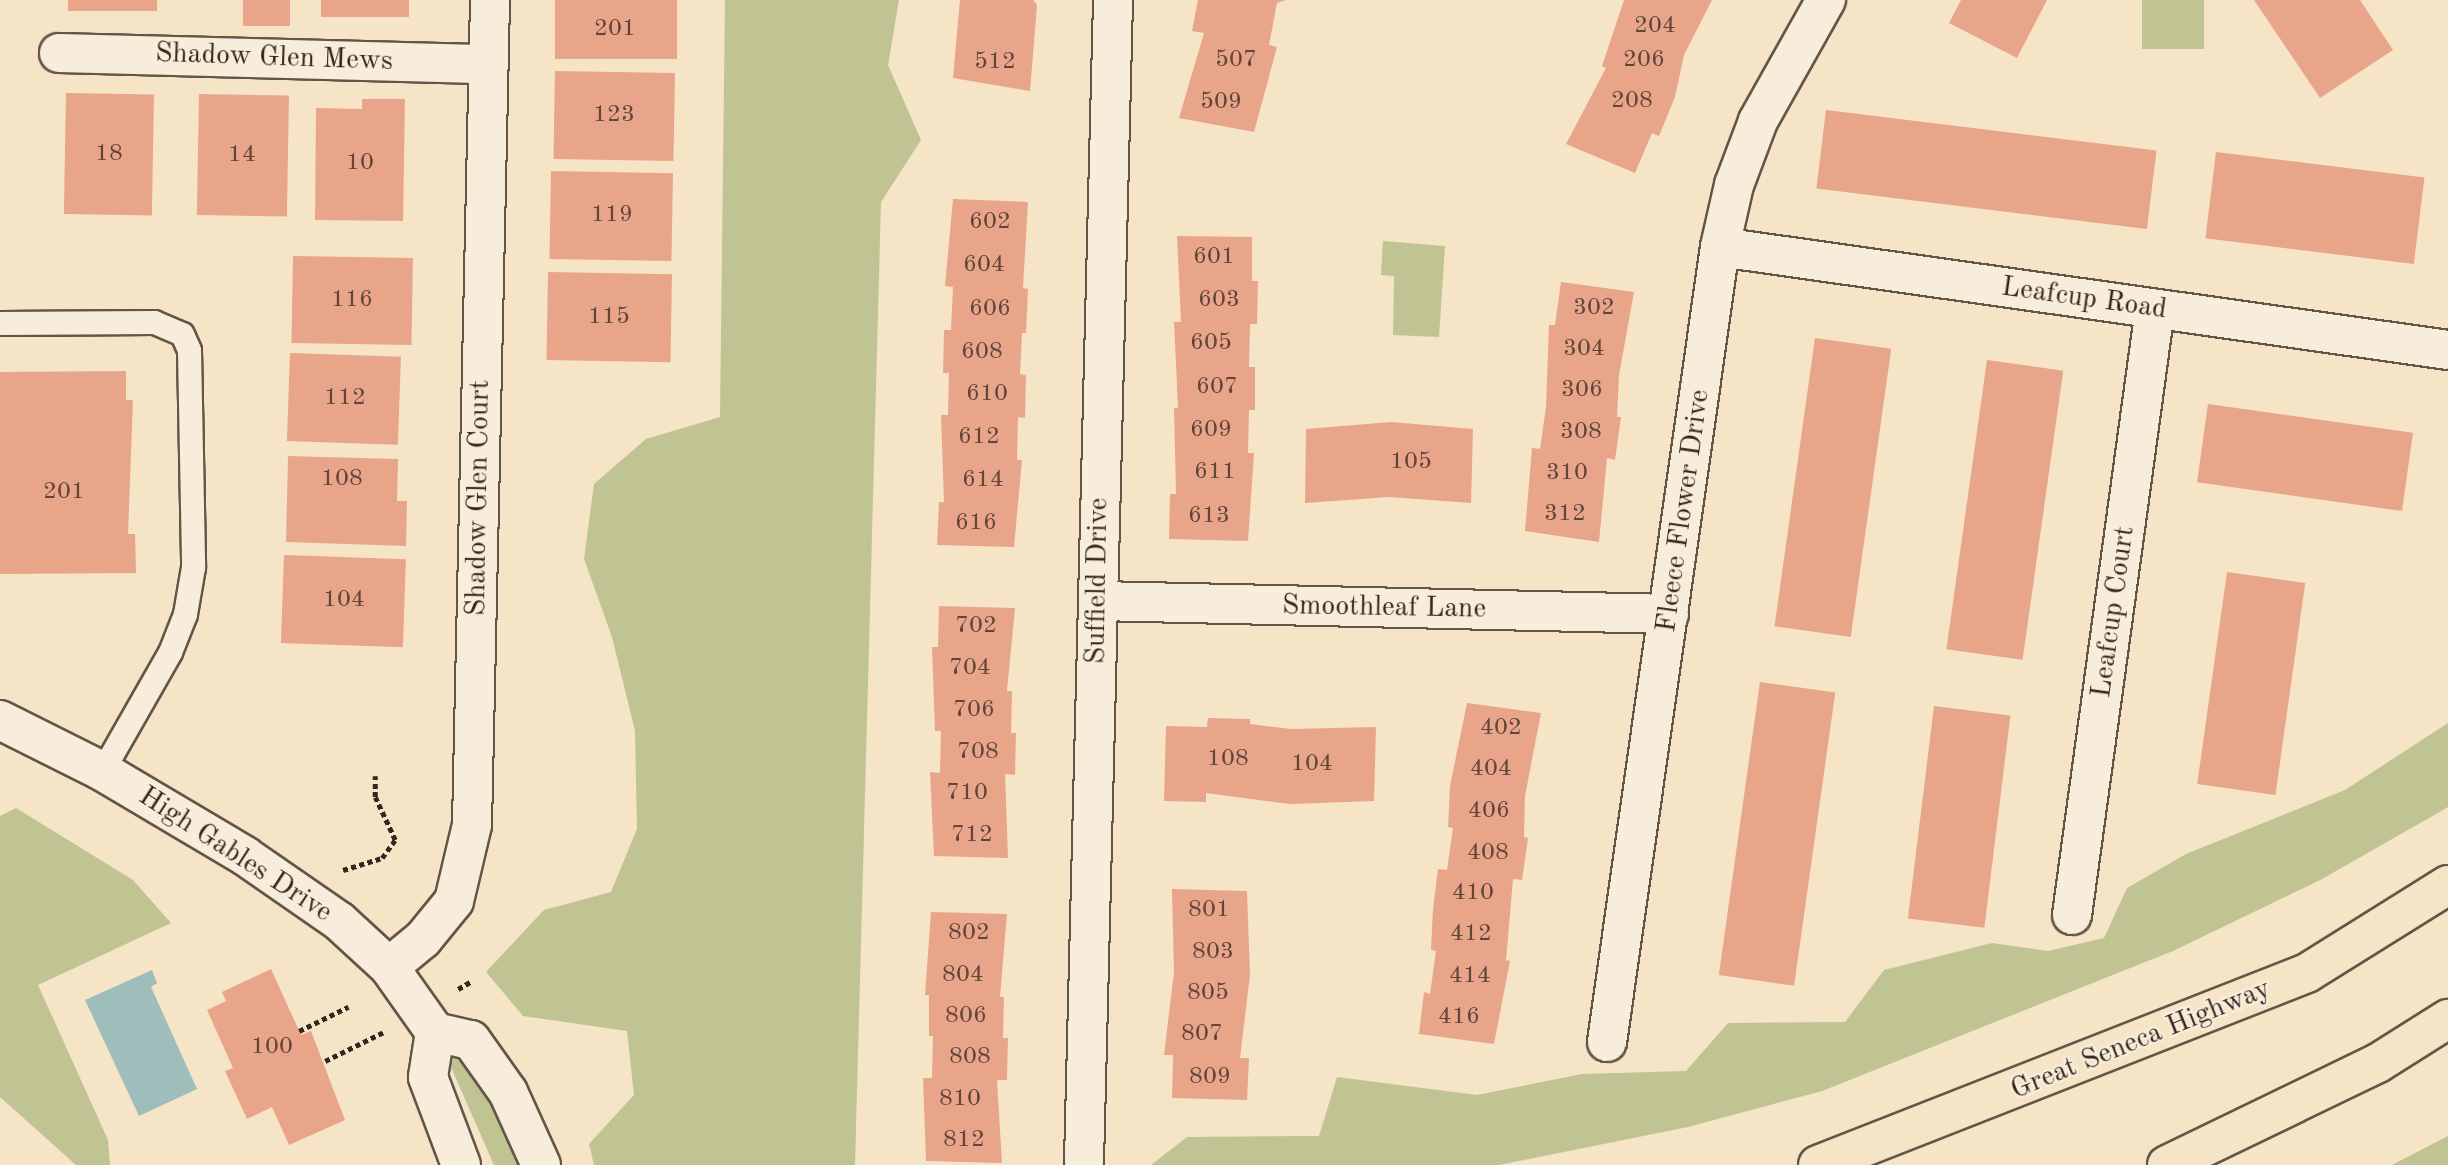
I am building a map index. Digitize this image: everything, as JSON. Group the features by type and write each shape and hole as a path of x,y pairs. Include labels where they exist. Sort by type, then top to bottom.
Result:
{"main road":[{"name":"Great Seneca Highway","path":"1818,1165 2307,973 2448,885"},
{"path":"2167,1165 2378,1063 2448,1019"}],"street":[{"name":"Shadow Glen Court","path":"389,967 423,939 454,901 471,825 490,0"},
{"name":"Suffield Drive","path":"1084,1162 1113,0"},
{"name":"Fleece Flower Drive","path":"1606,1042 1720,247 1734,185 1758,121 1826,0"},
{"name":"Shadow Glen Mews","path":"59,52 489,64"},
{"name":"Leafcup Road","path":"1720,247 2448,350"},
{"name":"Leafcup Court","path":"2072,915 2155,309"},
{"name":"Smoothleaf Lane","path":"1098,601 1669,614"},
{"name":"High Gables Drive","path":"0,720 102,771 245,856 339,921 389,967 435,1032"},
{"path":"461,1165 428,1077 435,1032 471,1040 508,1091 541,1165"}],"lane":[{"path":"0,323 155,322 181,334 189,350 193,567 185,614 170,652 102,771"}],"path":[{"path":"344,870 382,858 395,840 375,797 375,776"},
{"path":"299,1031 348,1007"}],"green space":[{"path":"725,0 899,0 888,65 921,140 881,202 855,1165 594,1165 589,1144 634,1095 627,1031 523,1016 486,972 544,910 611,892 637,829 635,731 612,637 584,559 594,484 646,439 720,417"},
{"path":"2142,0 2204,0 2204,49 2142,49"},
{"path":"1383,241 1445,246 1439,337 1393,335 1394,276 1381,275"},
{"path":"2448,723 2448,807 2322,879 2173,951 1822,1091 1688,1127 1499,1165 1151,1165 1187,1137 1319,1136 1337,1077 1477,1095 1582,1074 1686,1071 1728,1023 1845,1022 1884,970 1992,943 2048,951 2104,938 2127,888 2186,854 2345,790"},
{"path":"16,808 133,880 171,923 38,985 108,1140 110,1165 76,1165 0,1097 0,816"},
{"path":"451,1046 482,1087 521,1165 494,1165 446,1056"},
{"path":"2448,1136 2448,1165 2392,1165"}],"water":[{"path":"152,970 157,983 151,987 197,1089 139,1116 85,1000"}],"building":[{"path":"68,0 157,0 157,11 68,11"},
{"path":"243,0 290,0 290,26 243,26"},
{"path":"321,0 409,0 409,17 321,17"},
{"path":"555,0 677,0 677,59 555,59"},
{"path":"960,0 1033,0 1037,5 1030,91 953,78"},
{"path":"1198,0 1286,0 1277,3 1269,45 1277,47 1254,132 1179,118 1204,33 1192,31"},
{"path":"1624,0 1712,0 1684,55 1675,97 1659,136 1652,133 1635,173 1566,144 1606,68 1602,66"},
{"path":"1961,0 2047,0 2017,58 1949,23"},
{"path":"2254,0 2360,0 2393,50 2320,98"},
{"path":"555,71 675,73 673,161 553,159"},
{"path":"66,93 154,95 152,216 64,214"},
{"path":"199,94 289,96 287,217 197,215"},
{"path":"362,99 405,99 403,221 315,220 316,108 362,109"},
{"path":"1826,110 2157,151 2147,229 1816,188"},
{"path":"2216,152 2424,178 2414,264 2205,238"},
{"path":"551,171 673,173 671,261 549,259"},
{"path":"953,199 1028,202 1023,288 1028,289 1026,333 1022,333 1020,374 1026,375 1025,418 1018,417 1017,460 1022,460 1014,547 937,545 939,502 944,502 941,415 948,415 949,373 943,373 944,330 951,330 953,287 945,286"},
{"path":"1177,236 1252,237 1252,281 1258,281 1257,324 1250,324 1249,367 1255,367 1255,410 1249,410 1248,453 1254,453 1248,541 1169,539 1170,494 1176,494 1174,408 1178,408 1174,322 1181,322"},
{"path":"293,256 413,258 411,345 291,343"},
{"path":"548,272 672,274 670,362 546,360"},
{"path":"1561,282 1634,292 1619,375 1617,417 1621,417 1615,460 1607,458 1599,542 1525,531 1532,448 1540,449 1546,407 1549,325 1555,325"},
{"path":"1815,338 1891,349 1851,637 1775,626"},
{"path":"290,353 401,357 398,445 287,441"},
{"path":"1987,360 2063,371 2023,660 1946,649"},
{"path":"126,371 126,400 133,400 128,534 135,534 136,573 0,574 0,372"},
{"path":"2208,404 2413,433 2402,511 2197,482"},
{"path":"1391,422 1473,429 1471,503 1389,497 1305,503 1306,429"},
{"path":"288,456 398,459 397,501 407,501 406,546 286,542"},
{"path":"284,555 406,559 403,647 281,643"},
{"path":"2227,572 2305,583 2275,795 2197,784"},
{"path":"939,606 1015,608 1007,691 1012,691 1011,733 1016,733 1015,775 1005,774 1008,858 934,856 930,772 940,773 941,731 935,731 932,647 938,647"},
{"path":"1760,682 1835,693 1794,986 1719,975"},
{"path":"1467,703 1541,713 1525,796 1524,837 1528,838 1522,880 1513,879 1506,960 1510,961 1494,1044 1419,1034 1424,992 1430,994 1436,951 1431,950 1438,869 1447,870 1453,828 1448,827 1450,786"},
{"path":"1934,706 2010,715 1984,928 1908,918"},
{"path":"1208,718 1250,719 1250,724 1291,729 1376,727 1374,801 1290,804 1206,793 1206,802 1164,801 1166,726 1207,727"},
{"path":"1172,889 1247,891 1250,975 1240,1058 1249,1058 1247,1100 1172,1098 1173,1055 1164,1055 1174,972"},
{"path":"931,912 1007,914 1000,997 1004,997 1003,1038 1008,1038 1007,1080 997,1080 1002,1163 926,1161 923,1078 932,1078 933,1036 929,1036 929,995 925,995"},
{"path":"271,969 301,1035 311,1031 345,1120 289,1145 272,1107 247,1119 225,1071 233,1068 207,1010 226,1001 222,992"}]}
